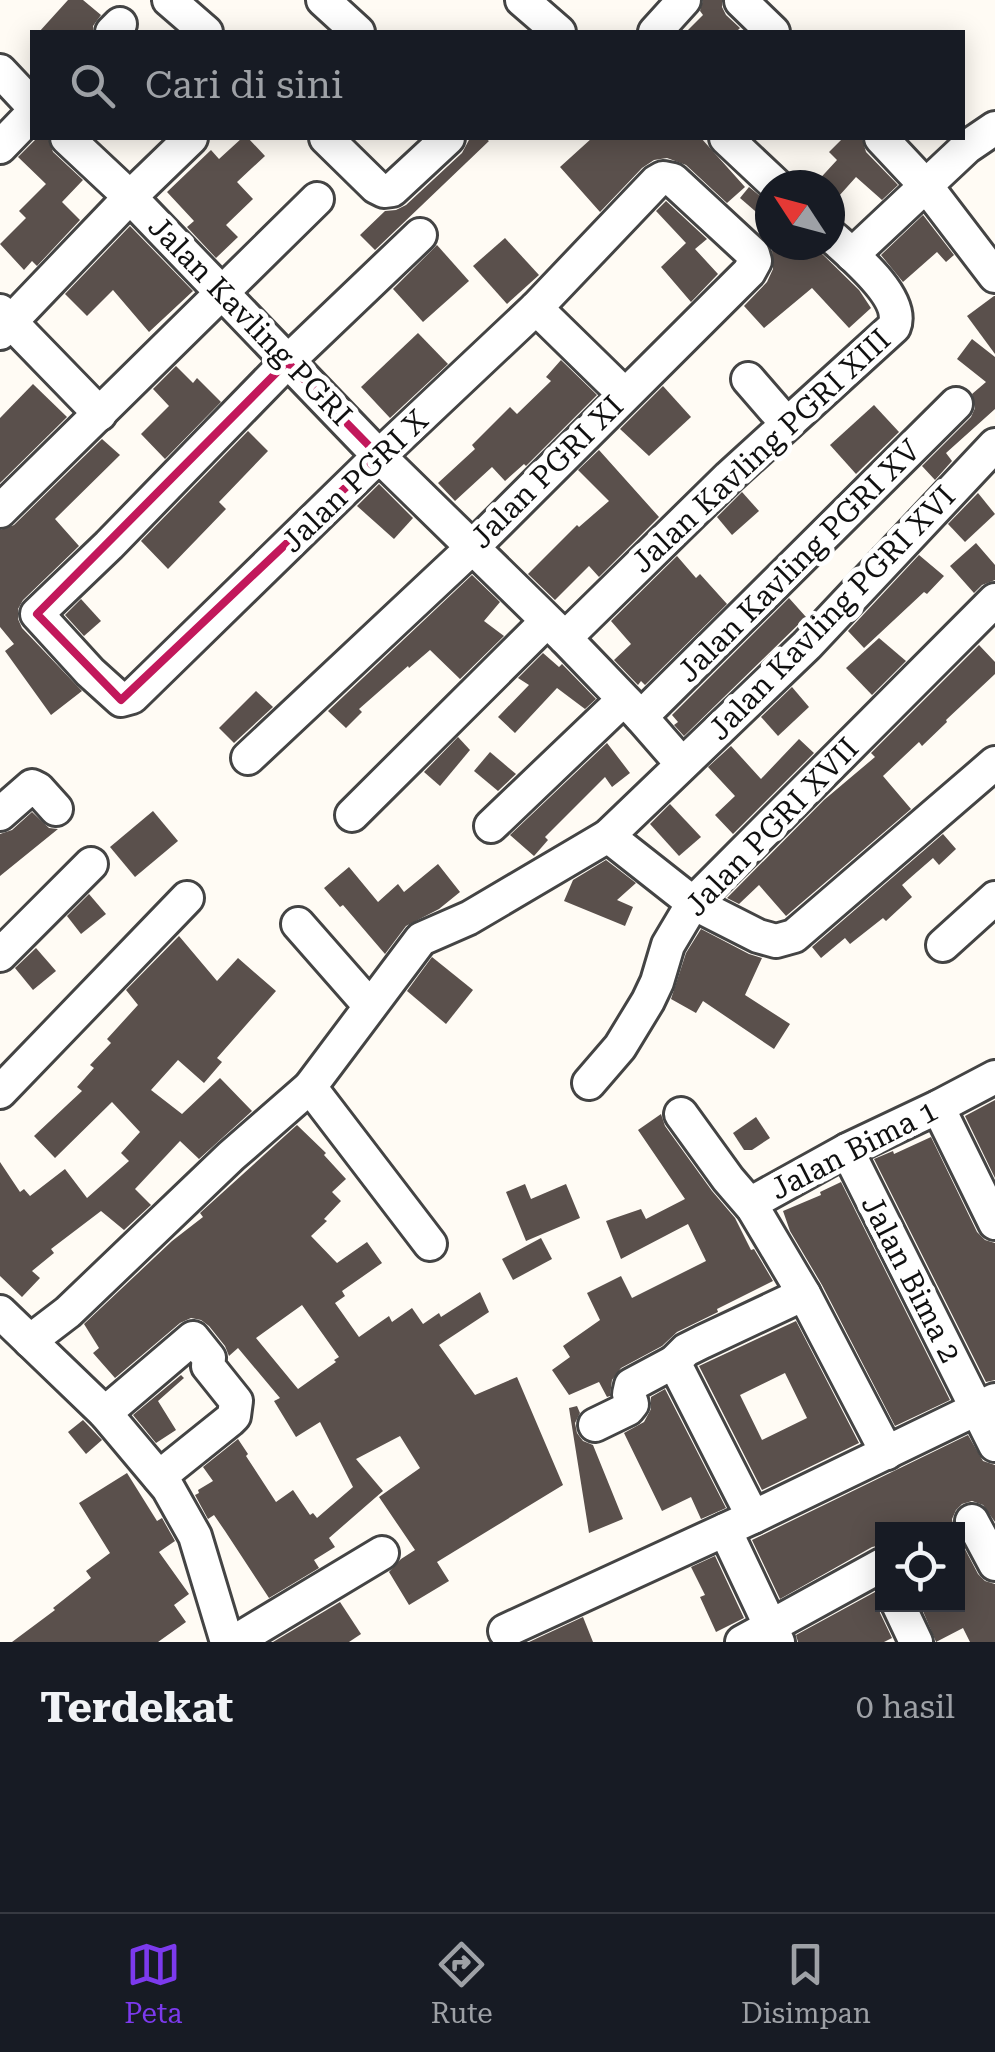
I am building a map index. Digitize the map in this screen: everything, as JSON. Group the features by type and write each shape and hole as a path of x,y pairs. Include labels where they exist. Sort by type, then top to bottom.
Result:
{"street":[{"path":"169,0 204,30"},
{"path":"323,0 356,30"},
{"path":"656,30 684,0"},
{"path":"526,1 556,30"},
{"path":"741,1 772,30"},
{"path":"0,72 30,103"},
{"path":"0,147 30,116"},
{"path":"845,242 926,187 995,128"},
{"name":"Jalan Kavling PGRI","path":"69,140 130,197 682,764"},
{"path":"100,414 4,322 189,140"},
{"path":"328,140 384,191 392,190 446,140"},
{"path":"728,140 760,170"},
{"path":"882,140 926,187 995,276"},
{"name":"Jalan PGRI X","path":"287,362 38,614 90,672 122,700 127,700 536,308 656,182 663,178 673,180"},
{"name":"Jalan PGRI XI","path":"248,758 472,546 748,272 755,261 753,254 673,180"},
{"path":"0,511 318,199"},
{"path":"287,362 420,235"},
{"name":"Jalan Kavling PGRI XIII","path":"352,815 894,327 898,315 892,300 845,249"},
{"path":"536,308 624,394"},
{"path":"748,379 787,424"},
{"name":"Jalan Kavling PGRI XV","path":"490,826 632,709 796,565 956,404"},
{"name":"Jalan Kavling PGRI XVI","path":"10,1328 68,1312 231,1156 310,1087 421,939 469,918 608,836 807,646 990,458"},
{"name":"Jalan PGRI XVII","path":"589,1083 620,1047 657,982 668,945 694,903 995,600"},
{"path":"608,836 694,903 758,936 786,940 995,763"},
{"path":"0,814 32,786 56,809"},
{"path":"0,955 91,864"},
{"path":"0,1092 187,898"},
{"path":"942,945 995,898"},
{"path":"298,924 370,1006"},
{"name":"Jalan Bima 1","path":"887,1453 804,1294 753,1208 755,1201 846,1150 995,1077"},
{"path":"310,1087 430,1244"},
{"path":"938,1107 995,1222"},
{"path":"682,1114 753,1208"},
{"name":"Jalan Bima 2","path":"846,1150 986,1404 995,1445"},
{"path":"595,1426 628,1409 632,1404 632,1385 674,1362 686,1350 804,1294"},
{"path":"10,1328 105,1413 175,1499 195,1536 231,1642 382,1552"},
{"path":"105,1413 193,1338 208,1358 208,1366 236,1402 236,1409 230,1420 159,1477"},
{"path":"674,1362 739,1523 764,1637 875,1572"},
{"path":"505,1631 986,1404"},
{"path":"974,1520 995,1564"},
{"path":"902,1612 916,1642"}],"highlighted area":[{"path":"287,362 379,456 121,700 37,614"}],"building":[{"path":"68,0 83,0 101,15 93,30 41,30"},
{"path":"703,0 722,0 726,15 740,28 688,30 703,15"},
{"path":"35,140 49,140 53,152 83,180 62,202 80,220 37,266 32,261 24,270 0,244 26,218 19,211 46,184 18,157"},
{"path":"240,140 250,140 265,156 237,182 253,199 226,225 238,237 216,258 187,227 194,221 167,192 211,150 219,159"},
{"path":"469,140 489,141 375,250 360,235 385,211 406,205 462,153"},
{"path":"590,140 703,140 745,187 727,203 686,165 667,158 654,160 600,212 560,167"},
{"path":"841,140 863,140 866,152 898,185 882,200 856,177 845,189 845,170 828,170 837,160 829,152"},
{"path":"749,187 755,192 755,211 740,198"},
{"path":"666,201 707,239 695,249 718,274 691,302 661,267 686,243 656,211"},
{"path":"923,215 954,255 946,262 937,252 903,282 881,255"},
{"path":"130,226 193,291 149,332 113,290 87,316 65,294"},
{"path":"505,238 539,275 507,304 473,266"},
{"path":"437,245 469,281 423,322 393,289"},
{"path":"773,260 828,260 871,308 849,328 812,288 764,328 744,306 767,282"},
{"path":"995,296 995,354 967,316"},
{"path":"418,333 448,364 390,418 361,387"},
{"path":"972,339 995,357 995,409 946,453 952,461 935,480 922,466 971,417 975,408 972,394 986,382 957,359"},
{"path":"561,360 597,395 526,466 505,481 492,467 455,501 438,483 475,449 472,445 510,407 517,414 551,381 546,377"},
{"path":"176,366 193,383 197,378 221,402 165,459 141,434 169,406 153,389"},
{"path":"33,384 67,417 0,483 0,418"},
{"path":"663,386 691,417 649,456 620,429"},
{"path":"874,405 899,432 856,474 830,445"},
{"path":"248,431 268,451 219,502 226,509 168,569 141,541"},
{"path":"102,439 120,455 55,519 79,546 18,609 22,628 82,691 51,715 5,651 14,644 0,627 0,530 14,525"},
{"path":"599,450 659,517 599,577 589,566 555,600 528,574 577,525 609,501 578,470"},
{"path":"379,484 413,518 394,539 357,506"},
{"path":"742,492 759,511 732,535 717,517"},
{"path":"978,493 995,514 965,542 948,524"},
{"path":"976,543 995,565 995,580 974,593 950,566"},
{"path":"919,555 944,576 864,648 848,631"},
{"path":"677,556 727,604 645,685 641,681 638,685 614,660 631,644 611,621"},
{"path":"472,575 500,602 484,621 504,636 460,679 430,650 359,709 362,712 346,728 328,711"},
{"path":"789,598 806,617 684,736 674,725 678,722 672,715"},
{"path":"81,599 101,621 84,636 65,615"},
{"path":"879,638 906,661 872,695 846,668"},
{"path":"979,645 995,662 995,674 922,746 919,742 883,776 911,809 786,916 759,885 739,904 727,898 824,800 875,757 871,753"},
{"path":"543,653 559,667 562,664 596,699 585,709 557,688 515,733 498,717 529,685 518,678"},
{"path":"792,687 809,707 778,736 761,717"},
{"path":"256,691 273,707 234,743 219,728"},
{"path":"458,737 470,750 440,786 424,772"},
{"path":"799,739 814,753 733,834 715,815 735,796 708,767 731,746 761,779"},
{"path":"607,743 630,773 612,787 605,777 545,837 548,840 534,856 510,835"},
{"path":"490,752 516,774 498,791 474,771"},
{"path":"670,804 701,837 679,856 650,824"},
{"path":"153,811 178,841 135,877 110,847"},
{"path":"32,812 49,828 58,829 0,876 0,834 12,830"},
{"path":"943,834 956,849 939,865 933,858 902,885 912,897 886,921 883,918 850,944 845,938 821,958 812,947"},
{"path":"606,860 636,883 617,900 633,907 625,926 564,901 573,880"},
{"path":"438,864 460,892 439,909 406,926 385,954 324,888 349,867 378,902 398,884 404,892"},
{"path":"89,894 106,914 81,934 67,916"},
{"path":"701,929 762,958 745,995 790,1024 774,1049 703,1001 696,1013 671,999 686,953"},
{"path":"179,936 217,981 238,958 276,991 217,1058 222,1062 204,1083 178,1060 151,1090 182,1114 220,1078 252,1111 199,1159 180,1141 135,1189 151,1205 124,1230 101,1211 51,1249 54,1253 32,1271 40,1278 22,1297 0,1276 0,1162 20,1192 24,1189 30,1196 65,1169 87,1198 129,1161 121,1153 140,1132 112,1102 55,1158 34,1136 82,1091 77,1087 94,1068 90,1065 138,1005 126,990"},
{"path":"36,948 56,971 33,990 15,968"},
{"path":"432,957 473,990 446,1024 407,991"},
{"path":"995,1100 995,1178 965,1116"},
{"path":"661,1114 665,1126 735,1218 773,1281 717,1309 718,1312 677,1332 662,1346 621,1368 612,1380 610,1396 599,1382 569,1395 552,1370 570,1357 563,1346 600,1320 587,1293 621,1276 632,1298 706,1261 688,1224 621,1259 606,1221 641,1209 646,1219 685,1199 638,1130"},
{"path":"756,1117 770,1138 752,1150 744,1150 733,1133"},
{"path":"297,1125 346,1179 332,1192 341,1201 311,1236 337,1263 367,1242 382,1263 342,1291 345,1296 335,1303 359,1337 389,1316 392,1322 412,1308 423,1324 480,1292 489,1312 439,1345 475,1395 517,1377 563,1485 437,1562 449,1581 409,1605 389,1572 415,1550 379,1497 420,1468 400,1436 356,1459 383,1491 329,1538 335,1547 314,1560 319,1568 269,1598 214,1515 208,1519 195,1495 213,1481 203,1467 238,1439 276,1502 293,1490 310,1515 313,1513 317,1518 353,1487 320,1422 296,1437 274,1401 280,1398 238,1348 229,1356 201,1320 191,1318 180,1323 115,1378 93,1353 99,1348 84,1324 203,1217 200,1213","holes":["302,1305 339,1357 298,1389 256,1338"]},
{"path":"931,1137 977,1232 995,1243 995,1380 986,1382 874,1159"},
{"path":"841,1182 950,1400 895,1426 790,1231 783,1211"},
{"path":"525,1184 531,1199 566,1184 580,1218 526,1241 506,1192"},
{"path":"541,1238 552,1259 513,1280 502,1259"},
{"path":"796,1321 859,1443 762,1490 699,1366","holes":["785,1373 807,1418 762,1440 740,1395"]},
{"path":"181,1375 184,1378 158,1401 176,1430 156,1443 133,1415"},
{"path":"665,1389 726,1508 701,1519 691,1497 662,1511 624,1433 644,1422 651,1409 651,1397"},
{"path":"577,1406 577,1433 593,1445 623,1519 589,1533 569,1408"},
{"path":"83,1420 102,1440 86,1454 68,1432"},
{"path":"968,1435 983,1461 995,1465 995,1522 983,1505 972,1501 956,1510 953,1522 875,1522 875,1546 780,1599 752,1540"},
{"path":"127,1473 157,1521 162,1518 175,1541 159,1552 189,1594 174,1605 186,1622 158,1642 12,1642 91,1578 86,1571 110,1553 79,1503"},
{"path":"965,1549 978,1574 995,1584 995,1642 970,1642 963,1628 936,1642 923,1612 965,1612"},
{"path":"715,1556 744,1618 716,1632 700,1597 705,1595 691,1567"},
{"path":"875,1592 875,1612 880,1612 892,1638 884,1642 798,1642 796,1635"},
{"path":"340,1602 361,1634 349,1642 273,1642"},
{"path":"583,1617 593,1642 529,1642"}]}
